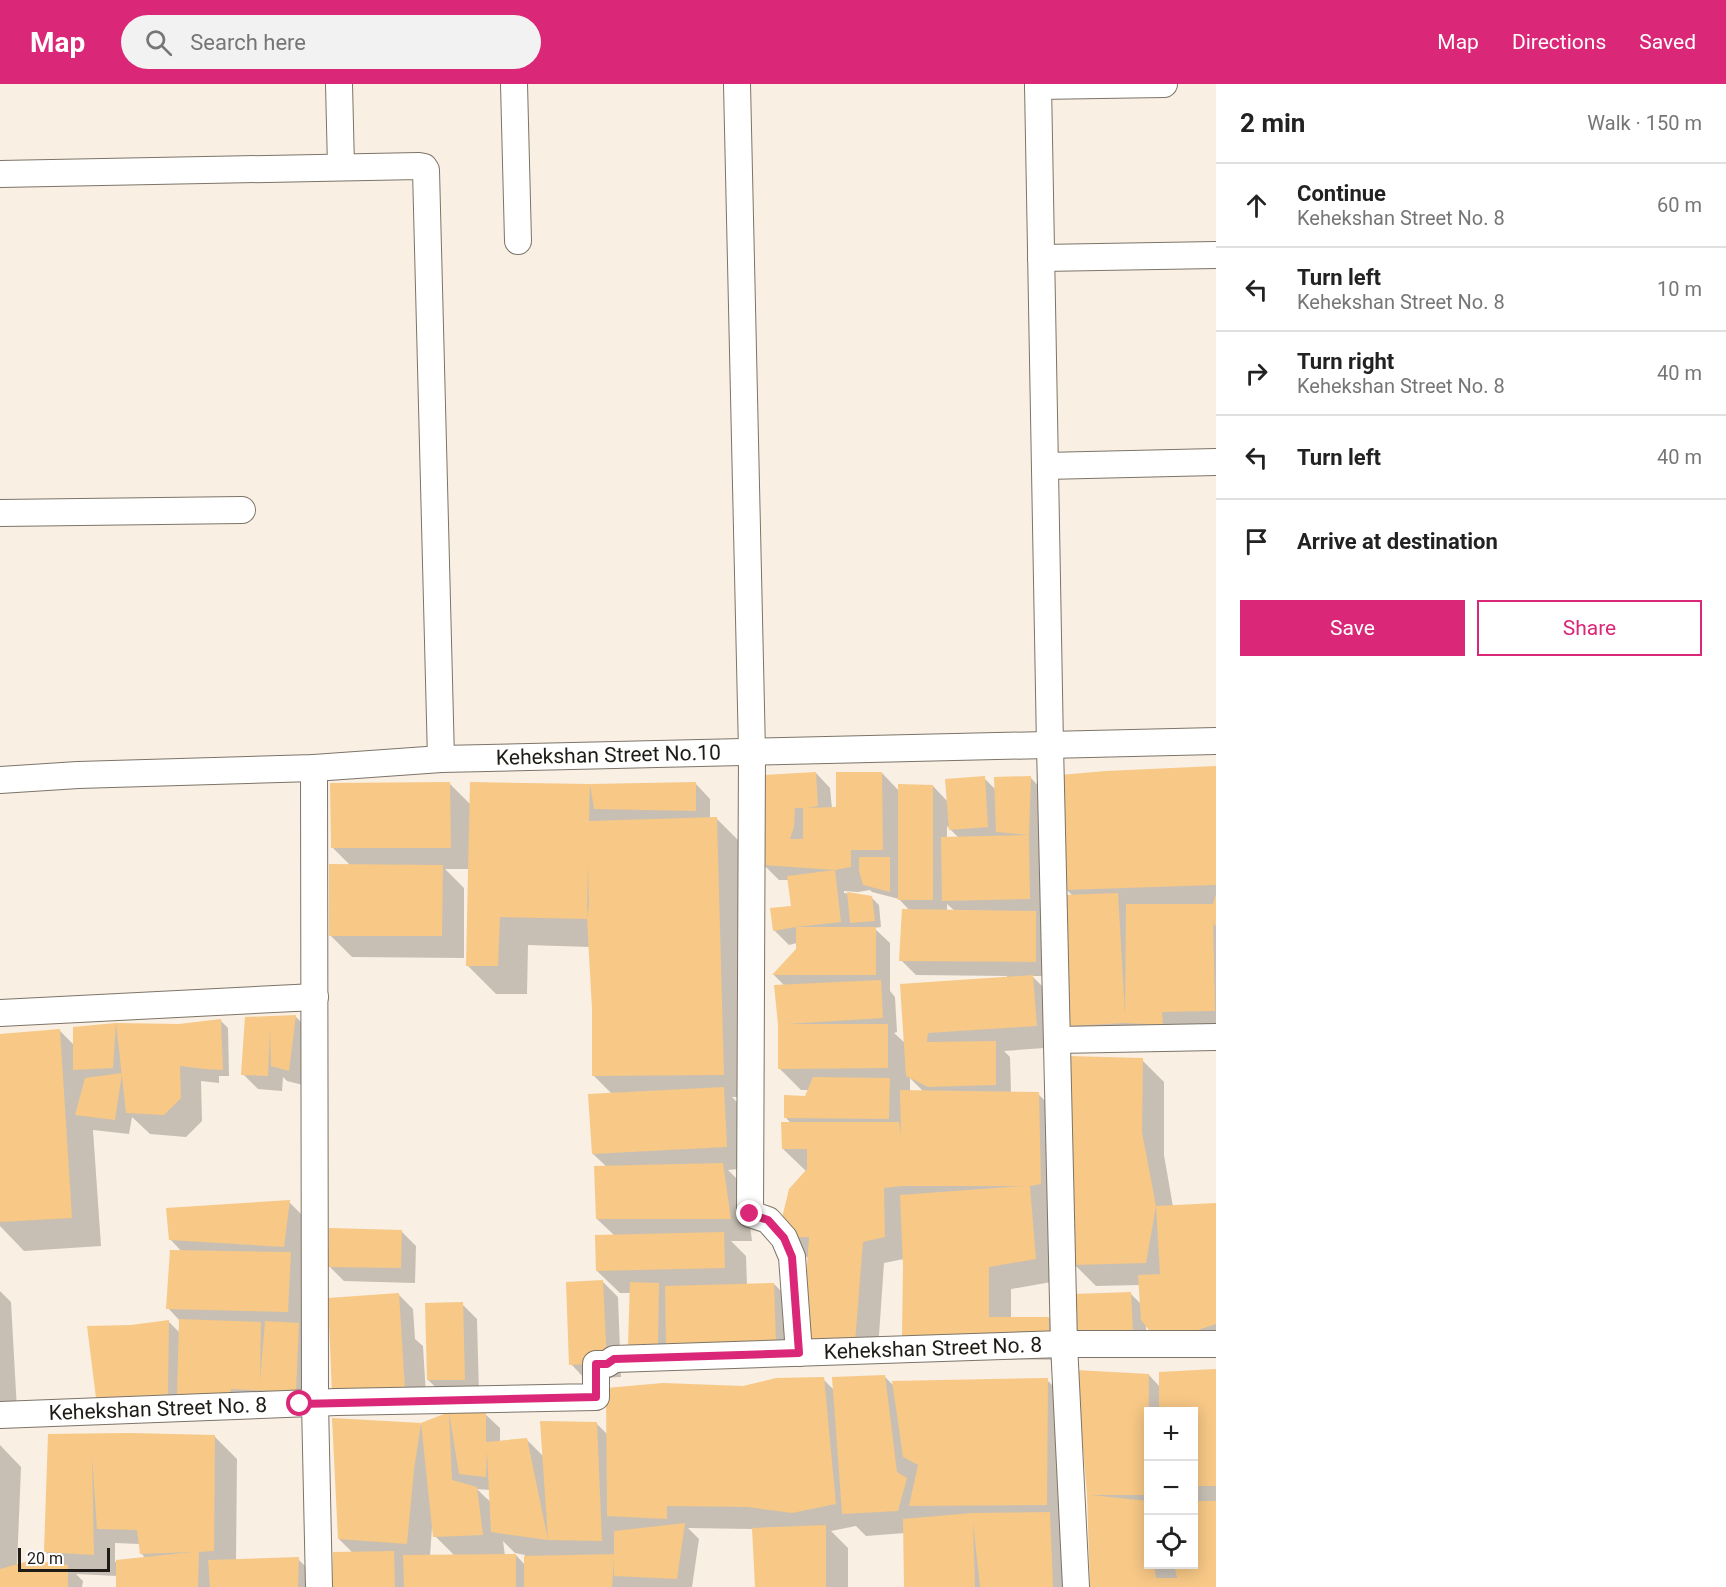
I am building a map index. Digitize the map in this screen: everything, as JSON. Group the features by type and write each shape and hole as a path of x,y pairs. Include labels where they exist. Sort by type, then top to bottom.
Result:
{"street":[{"path":"339,84 341,167"},
{"path":"514,84 518,240"},
{"path":"736,84 752,752 750,1214 768,1220 784,1238 792,1257 799,1353"},
{"path":"1076,1587 1064,1344 1038,85 1164,84"},
{"path":"0,174 424,167 426,170 441,759"},
{"path":"1041,258 1216,255"},
{"path":"1045,466 1216,462"},
{"path":"0,513 242,510"},
{"name":"Kehekshan Street No.10","path":"0,780 78,775 314,768 441,759 1216,741"},
{"path":"314,768 315,1403 319,1587"},
{"path":"0,1013 315,997"},
{"path":"1057,1040 1216,1037"},
{"name":"Kehekshan Street No. 8","path":"0,1414 315,1403 596,1397 596,1364 607,1364 614,1359 1064,1344 1216,1344"}],"building":[{"path":"1216,766 1216,885 1065,890 1060,775"},
{"path":"816,772 818,806 807,808 836,807 836,772 882,772 883,850 851,850 851,867 835,870 763,865 764,775","holes":["795,808 803,808 803,839 790,839 794,827"]},
{"path":"985,776 988,827 949,830 945,779"},
{"path":"1031,776 1029,835 996,832 994,777"},
{"path":"450,782 451,848 331,848 330,783"},
{"path":"470,782 590,784 589,821 717,817 724,1075 592,1076 592,1009 587,919 500,917 498,966 466,966","holes":["588,866 589,903 587,919"]},
{"path":"696,782 696,811 594,809 590,784"},
{"path":"898,784 933,785 933,900 898,900"},
{"path":"1029,835 1030,899 942,901 941,837"},
{"path":"859,857 890,857 890,892 863,885 859,871"},
{"path":"329,864 443,865 442,936 329,936"},
{"path":"835,870 841,922 773,931 770,908 791,906 787,876"},
{"path":"847,892 872,896 875,921 850,923"},
{"path":"1118,893 1125,1014 1126,904 1213,904 1216,894 1216,925 1214,926 1213,915 1215,1011 1162,1012 1163,1025 1125,1023 1069,1026 1063,895"},
{"path":"902,909 1036,911 1036,962 899,961"},
{"path":"796,927 876,927 876,975 772,975 796,949"},
{"path":"1033,975 1037,1026 928,1033 927,1042 996,1041 996,1085 928,1087 906,1076 900,984"},
{"path":"881,980 883,1018 787,1024 888,1024 888,1068 778,1069 778,1024 774,985"},
{"path":"296,1015 289,1071 271,1066 270,1031 268,1076 241,1075 245,1017"},
{"path":"221,1019 223,1070 180,1066 181,1098 164,1115 126,1113 116,1023 179,1024"},
{"path":"116,1023 113,1068 73,1070 73,1027"},
{"path":"60,1029 72,1218 0,1222 0,1034"},
{"path":"1068,1056 1143,1058 1142,1132 1156,1206 1146,1263 1073,1265"},
{"path":"122,1073 115,1120 75,1115 85,1078"},
{"path":"813,1077 890,1078 889,1119 784,1118 784,1095 805,1096"},
{"path":"724,1087 727,1147 592,1154 588,1094"},
{"path":"900,1090 1039,1092 1041,1184 1030,1186 1036,1259 989,1267 989,1317 1049,1317 1049,1339 902,1338 903,1266 900,1195 1023,1186 902,1186 884,1188 885,1237 863,1242 855,1343 802,1339 809,1237 784,1238 783,1214 789,1189 807,1169 807,1149 782,1149 781,1122 899,1122 901,1135"},
{"path":"723,1163 731,1219 596,1219 594,1166"},
{"path":"290,1200 284,1247 169,1240 166,1208"},
{"path":"1216,1203 1216,1324 1195,1331 1152,1334 1141,1320 1138,1275 1160,1274 1156,1206"},
{"path":"329,1228 402,1230 401,1268 328,1267"},
{"path":"724,1232 725,1268 596,1271 595,1235"},
{"path":"170,1250 291,1252 288,1312 166,1309"},
{"path":"603,1280 607,1363 569,1365 566,1282"},
{"path":"630,1282 659,1283 658,1346 628,1346"},
{"path":"774,1283 776,1343 666,1346 665,1286"},
{"path":"1131,1292 1133,1333 1075,1335 1073,1294"},
{"path":"399,1293 405,1390 332,1393 328,1298"},
{"path":"463,1302 465,1380 427,1380 425,1303"},
{"path":"179,1319 261,1322 260,1382 265,1321 299,1323 296,1392 231,1389 230,1396 177,1395"},
{"path":"169,1320 168,1394 132,1399 96,1398 87,1326 131,1325"},
{"path":"1216,1369 1216,1486 1198,1486 1198,1407 1159,1407 1159,1372"},
{"path":"1076,1370 1149,1374 1149,1407 1144,1407 1144,1495 1091,1495 1144,1501 1144,1569 1155,1569 1156,1578 1177,1578 1175,1569 1198,1569 1198,1501 1216,1501 1216,1587 1090,1587 1087,1494"},
{"path":"885,1375 897,1472 907,1478 898,1511 842,1514 832,1377"},
{"path":"824,1377 836,1504 792,1513 748,1507 667,1506 667,1519 607,1516 606,1388 663,1383 743,1386 776,1378"},
{"path":"1048,1378 1047,1505 909,1506 918,1465 903,1457 892,1381"},
{"path":"449,1412 452,1480 477,1487 483,1535 433,1537 421,1423"},
{"path":"449,1412 486,1412 486,1442 527,1438 548,1540 491,1532 487,1452 486,1477 459,1474"},
{"path":"332,1418 421,1423 407,1544 338,1539"},
{"path":"540,1421 597,1422 602,1541 548,1540"},
{"path":"48,1434 215,1435 214,1551 199,1552 198,1587 116,1587 116,1560 192,1552 140,1554 137,1530 97,1529 92,1456 94,1555 44,1552"},
{"path":"1050,1512 1053,1587 980,1587 973,1522 975,1587 904,1587 903,1519 972,1513"},
{"path":"685,1523 677,1579 614,1576 614,1559 612,1587 524,1587 524,1556 614,1554 614,1531"},
{"path":"826,1525 826,1587 755,1587 752,1528"},
{"path":"394,1551 395,1587 332,1587 333,1552"},
{"path":"516,1554 516,1587 404,1587 403,1555"},
{"path":"299,1557 298,1587 210,1587 208,1560"},
{"path":"32,1560 68,1565 68,1587 0,1587 0,1569"}],"route":[{"path":"300,1404 596,1397 596,1364 607,1364 614,1359 799,1353 792,1257 784,1238 768,1220 750,1214"}]}
